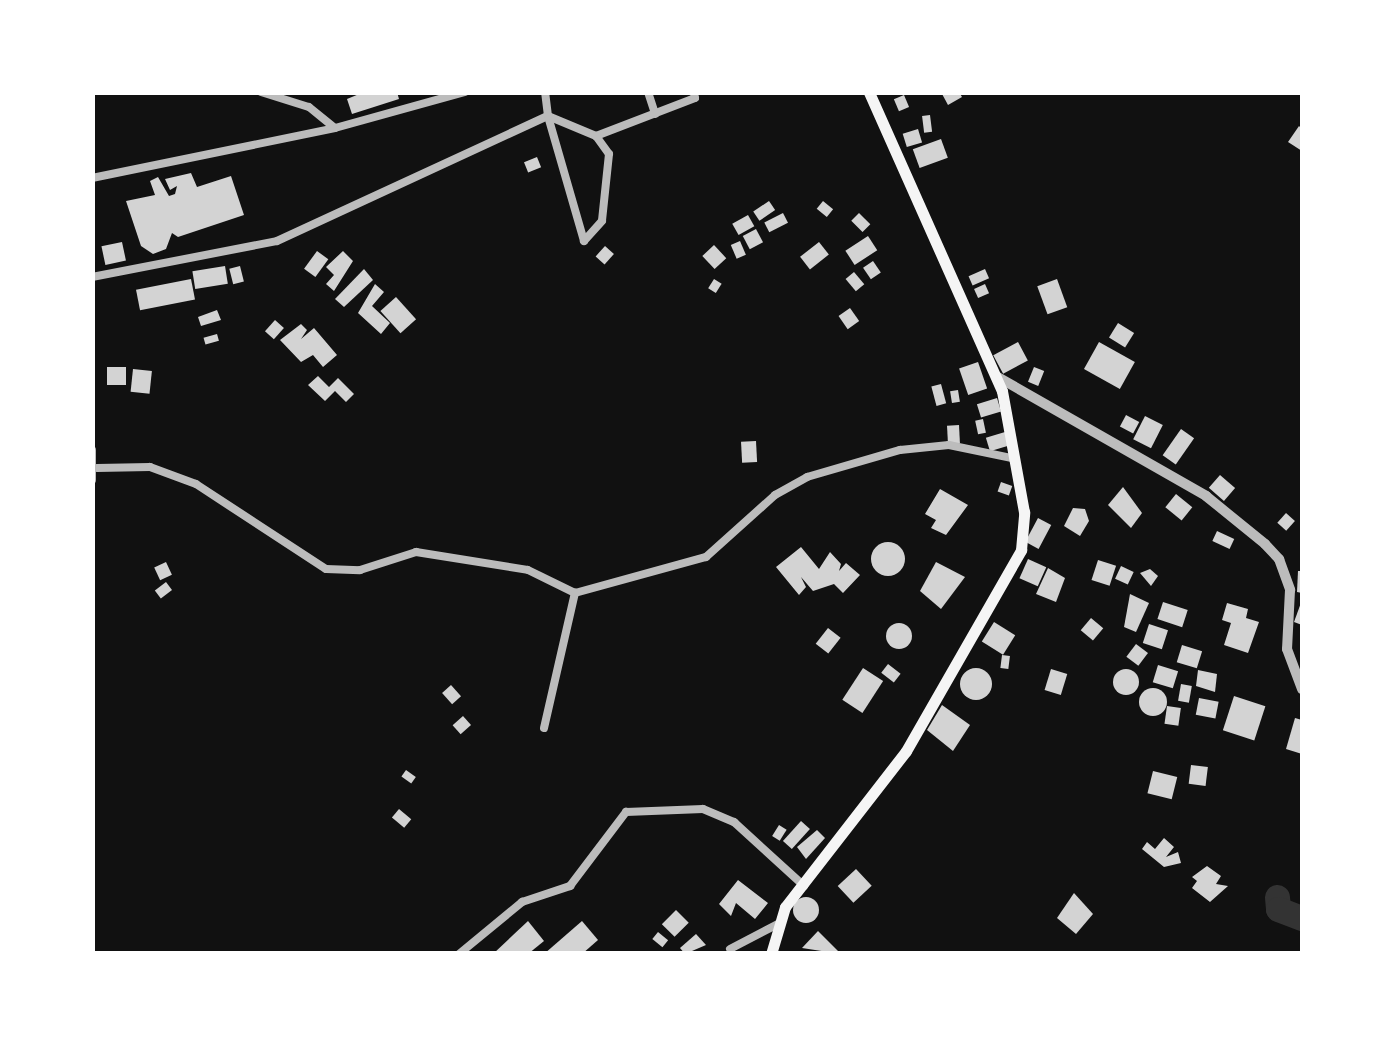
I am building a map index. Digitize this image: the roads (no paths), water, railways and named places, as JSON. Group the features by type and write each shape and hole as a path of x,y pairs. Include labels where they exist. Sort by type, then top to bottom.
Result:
{"main road":[{"path":"771,954 780,922 906,751 1021,550 1016,459 996,376 869,92"}],"street":[{"path":"261,92 308,107 335,128"},
{"path":"92,178 335,128 465,92"},
{"path":"92,277 278,241 548,116 596,136 609,154 610,182 602,222 584,240 548,116 545,92"},
{"path":"648,92 654,114"},
{"path":"596,136 654,114 694,92"},
{"path":"996,376 1206,496 1265,544 1279,559 1290,590 1287,648 1302,689"},
{"path":"97,468 150,467 196,484 326,569 360,570 416,552 528,570 575,593 706,557 775,495 807,477 900,450 949,445 1016,459"},
{"path":"92,450 97,468 92,480"},
{"path":"544,728 575,593"},
{"path":"458,954 522,902 570,886 626,812 703,809 734,822 804,886"},
{"path":"730,948 780,922"}],"waterway":[{"path":"1277,897 1278,909 1302,918"}]}
